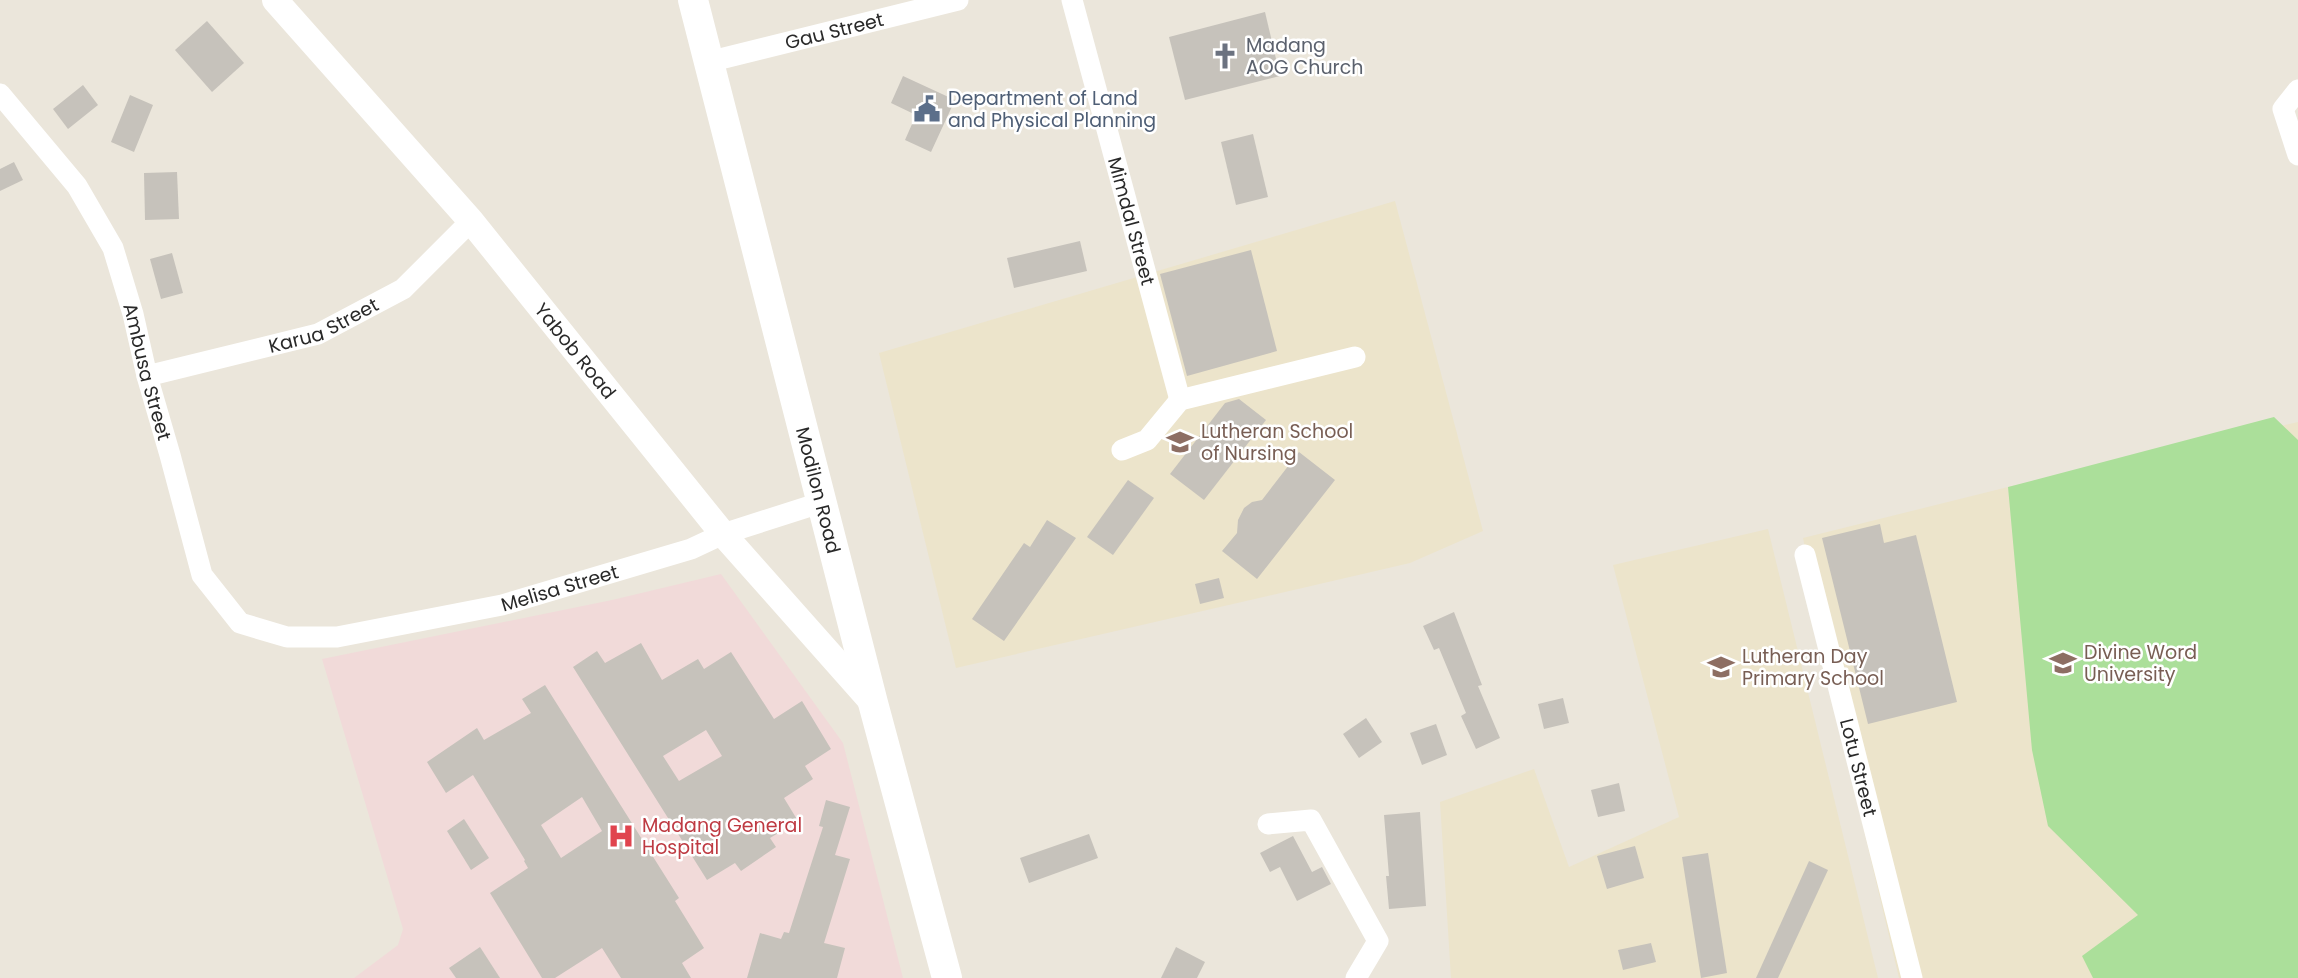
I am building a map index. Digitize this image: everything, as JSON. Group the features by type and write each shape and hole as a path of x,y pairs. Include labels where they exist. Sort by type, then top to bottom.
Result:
{"main road":[{"name":"Modilon Road","path":"694,0 873,704 947,978"}],"street":[{"name":"Yabob Road","path":"275,0 471,221 723,534 873,704"},
{"name":"Gau Street","path":"708,62 958,0"},
{"name":"Mimdal Street","path":"1072,0 1180,400"},
{"path":"2298,90 2283,109 2298,155"},
{"name":"Ambusa Street","path":"0,94 77,186 113,248 202,575 240,623 287,636"},
{"name":"Karua Street","path":"147,376 318,334 403,289 471,221"},
{"path":"1122,450 1147,440 1180,400 1355,357"},
{"name":"Melisa Street","path":"287,636 337,637 502,605 691,549 723,534 823,502"},
{"name":"Lotu Street","path":"1805,555 1912,978"},
{"path":"1268,824 1311,820 1378,941 1356,978"}],"shaded area":[{"name":"Lutheran School of Nursing","path":"1395,201 1483,531 1410,563 956,668 879,353"},
{"name":"Divine Word University","path":"2298,422 2298,978 1899,978 1854,789 1803,538 2008,487"},
{"name":"Lutheran Day Primary School","path":"1768,529 1878,978 1451,978 1440,802 1534,769 1569,867 1679,817 1613,565"},
{"name":"Madang General Hospital","path":"721,574 843,743 903,978 354,978 398,945 403,929 322,659 612,600"}],"green space":[{"path":"2274,417 2298,440 2298,978 2093,978 2082,956 2138,915 2048,826 2032,750 2008,487"}],"building":[{"name":"Madang AOG Church","path":"1265,12 1280,76 1185,100 1169,37"},
{"path":"207,21 244,63 212,92 175,50"},
{"name":"Department of Land and Physical Planning","path":"903,76 955,100 931,152 905,140 916,115 891,103"},
{"path":"83,85 98,105 68,129 53,109"},
{"path":"130,95 153,105 134,152 111,142"},
{"path":"1253,134 1268,197 1236,205 1221,142"},
{"path":"14,162 23,180 0,191 0,169"},
{"path":"177,172 179,219 145,220 144,173"},
{"path":"1080,241 1087,271 1014,288 1007,258"},
{"path":"1251,250 1277,351 1187,376 1160,274"},
{"path":"172,253 183,293 161,299 150,259"},
{"path":"1239,399 1266,420 1204,500 1170,474 1225,403"},
{"path":"1299,452 1335,480 1257,579 1222,551 1237,533 1238,520 1244,508 1252,502 1262,500"},
{"path":"1128,480 1154,498 1113,555 1087,537"},
{"path":"1047,520 1076,538 1004,641 972,619 1024,543 1030,547"},
{"path":"1880,524 1884,543 1916,535 1957,702 1868,724 1822,538"},
{"path":"1219,578 1224,598 1200,604 1195,584"},
{"path":"1454,612 1482,685 1478,686 1500,738 1476,749 1461,716 1466,713 1439,648 1434,650 1423,626"},
{"path":"641,643 662,680 698,659 704,669 731,652 774,719 802,701 831,749 805,766 813,779 784,798 798,821 770,838 776,847 741,871 735,863 707,880 573,667 597,651 605,663","holes":["706,730 722,756 679,781 663,756"]},
{"path":"545,685 679,898 675,901 704,948 682,963 691,978 621,978 602,948 555,978 542,978 490,893 528,868 525,860 473,775 446,793 427,762 477,728 484,740 531,713 522,699","holes":["582,797 602,831 561,858 541,825"]},
{"path":"1563,698 1569,723 1544,729 1538,704"},
{"path":"1366,718 1382,742 1359,758 1343,734"},
{"path":"1436,724 1447,755 1422,765 1410,733"},
{"path":"1619,783 1625,811 1598,817 1591,790"},
{"path":"826,800 850,807 835,855 850,859 824,943 845,948 837,978 747,978 760,933 781,939 784,932 789,933 823,827 819,826"},
{"path":"1420,812 1426,906 1389,909 1384,815"},
{"path":"464,819 489,858 471,870 447,831"},
{"path":"1089,834 1098,858 1029,883 1020,858"},
{"path":"1293,836 1312,872 1322,867 1331,884 1297,901 1280,867 1270,872 1260,853"},
{"path":"1635,846 1644,878 1607,889 1597,856"},
{"path":"1708,853 1727,973 1701,978 1682,857"},
{"path":"1809,861 1828,870 1778,978 1756,978"},
{"path":"1651,943 1656,962 1623,970 1618,950"},
{"path":"480,947 500,978 456,978 449,968"},
{"path":"1176,947 1205,962 1197,978 1161,978"}],"place":[{"name":"Madang AOG Church","path":"1225,56"},
{"name":"Department of Land and Physical Planning","path":"927,109"},
{"name":"Lutheran School of Nursing","path":"1180,442"},
{"name":"Divine Word University","path":"2063,663"},
{"name":"Lutheran Day Primary School","path":"1721,667"},
{"name":"Madang General Hospital","path":"621,836"}]}
